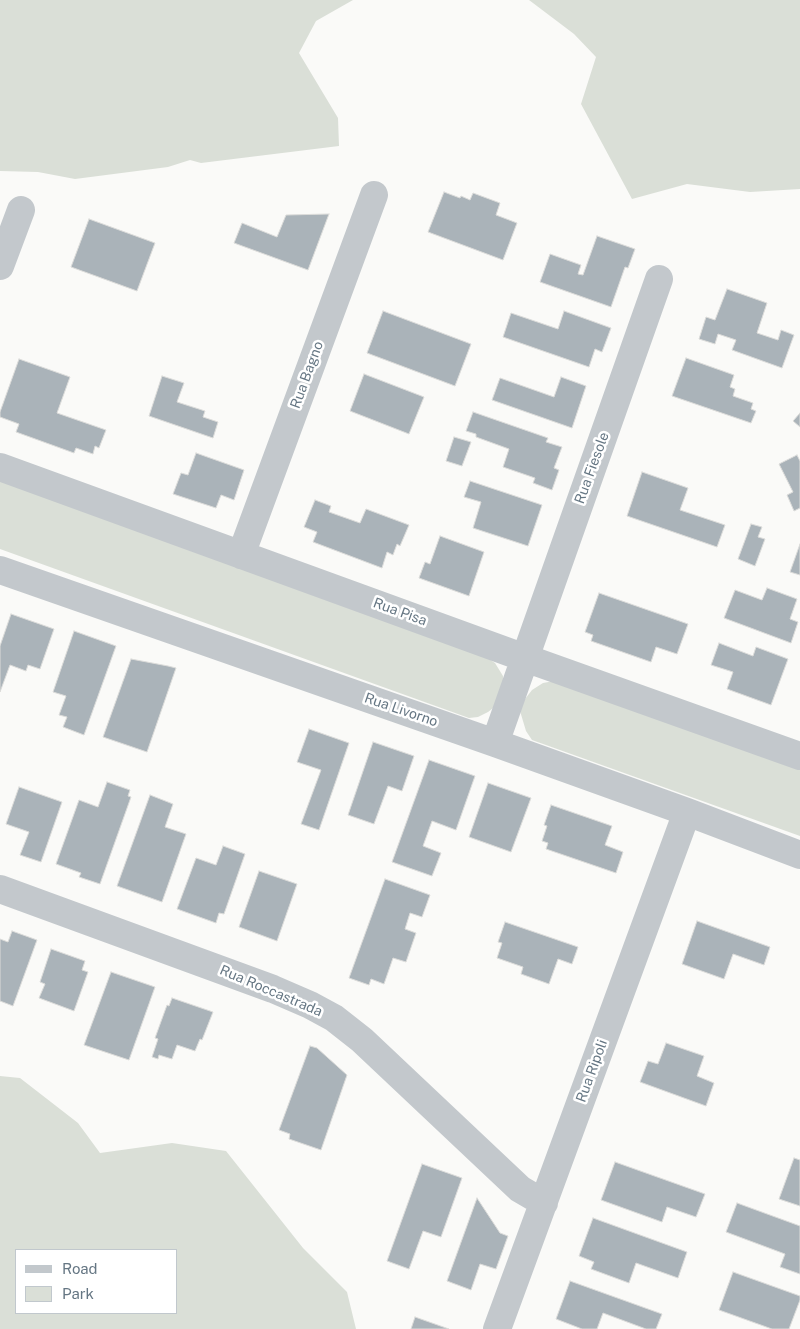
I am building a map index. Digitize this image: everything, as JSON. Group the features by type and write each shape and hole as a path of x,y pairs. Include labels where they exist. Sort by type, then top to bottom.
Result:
{"street":[{"name":"Rua Bagno","path":"241,555 374,195"},
{"path":"0,266 21,210"},
{"name":"Rua Fiesole","path":"495,743 659,279"},
{"name":"Rua Pisa","path":"0,467 800,756"},
{"name":"Rua Livorno","path":"0,570 495,743 687,812 800,856"},
{"name":"Rua Ripoli","path":"497,1329 687,812"},
{"name":"Rua Roccastrada","path":"0,889 310,1004 334,1018 362,1040 520,1189 544,1203"}],"green space":[{"path":"0,0 353,0 316,21 299,53 338,118 339,146 201,163 190,160 168,167 75,179 38,172 0,171"},
{"path":"529,0 800,0 800,189 750,192 687,184 632,199 581,104 596,57 574,34"},
{"path":"0,481 483,655 495,663 503,676 503,687 497,705 478,717 469,718 0,549"},
{"path":"554,681 800,769 800,836 532,740 526,731 520,711 525,699 532,690 543,683"},
{"path":"0,1076 20,1078 78,1123 100,1153 172,1143 226,1151 303,1248 347,1292 356,1329 0,1329"}],"building":[{"path":"444,192 470,200 473,193 500,203 496,215 517,223 503,260 428,232"},
{"path":"329,214 308,270 234,243 242,223 277,237 286,215"},
{"path":"89,219 155,243 137,291 71,267"},
{"path":"597,236 635,249 628,268 625,267 611,307 540,282 550,254 581,265 578,274 583,275"},
{"path":"727,289 767,303 757,333 778,340 781,330 794,335 782,368 732,350 736,340 718,334 715,344 699,339 706,317 715,320"},
{"path":"383,311 471,344 455,386 367,353"},
{"path":"564,311 611,328 602,352 595,349 589,367 503,337 511,313 558,329"},
{"path":"686,358 734,375 730,387 735,389 733,396 753,403 751,409 756,411 751,423 672,396"},
{"path":"19,359 70,377 57,413 106,430 99,448 95,446 93,454 76,448 74,453 16,432 19,424 0,417 0,412"},
{"path":"364,374 424,397 409,434 350,411"},
{"path":"162,376 184,383 177,402 205,411 203,417 218,422 213,438 149,416"},
{"path":"561,377 586,386 572,428 492,400 500,378 554,397"},
{"path":"473,412 548,438 546,442 562,447 554,468 559,470 552,490 533,483 535,478 503,467 509,449 476,437 476,434 466,431"},
{"path":"800,413 800,427 793,421"},
{"path":"454,437 471,442 462,466 446,461"},
{"path":"196,453 244,470 234,500 221,495 216,508 173,494 181,473 188,475"},
{"path":"797,455 800,461 800,508 794,511 787,495 793,492 779,464"},
{"path":"642,472 688,488 680,510 725,525 717,547 627,516"},
{"path":"470,481 542,505 528,546 473,528 481,502 464,497"},
{"path":"315,500 331,506 329,512 360,523 366,509 409,525 400,546 397,544 393,555 387,552 382,568 313,542 317,532 304,527"},
{"path":"751,524 762,527 758,537 765,539 755,566 738,559"},
{"path":"440,536 484,552 469,596 419,578 425,562 430,564"},
{"path":"800,544 800,575 790,572"},
{"path":"767,588 797,599 790,619 798,622 791,643 724,618 735,590 762,600"},
{"path":"599,593 688,624 677,654 656,647 651,662 591,641 593,635 585,632"},
{"path":"11,614 54,629 40,669 28,665 26,671 10,665 0,692 0,646"},
{"path":"74,631 116,646 84,735 63,727 67,717 59,715 66,696 53,692"},
{"path":"719,643 753,656 756,647 788,659 771,705 727,689 733,672 711,665"},
{"path":"131,659 176,668 147,752 103,737"},
{"path":"309,729 349,743 319,830 301,824 321,770 297,762"},
{"path":"373,742 414,756 402,791 388,786 374,824 348,815"},
{"path":"429,760 475,776 456,830 432,821 423,846 441,853 432,876 392,862"},
{"path":"107,782 130,790 128,796 131,797 100,884 79,877 81,873 56,864 79,800 98,807"},
{"path":"488,783 531,798 511,852 469,837"},
{"path":"19,787 62,802 41,862 20,855 29,832 6,824"},
{"path":"150,795 173,804 165,827 186,834 162,902 117,886"},
{"path":"551,805 612,826 605,845 623,852 616,873 546,849 548,843 542,841 547,826 544,825"},
{"path":"223,846 245,854 224,914 219,913 216,923 177,909 196,858 216,865"},
{"path":"259,871 297,884 277,941 239,927"},
{"path":"385,879 430,895 422,917 410,913 405,929 416,933 406,962 393,958 384,984 371,979 369,985 349,978"},
{"path":"697,921 770,947 764,965 733,954 724,979 682,964"},
{"path":"505,922 578,947 572,964 558,959 549,984 521,974 523,967 497,958 502,943 498,942"},
{"path":"12,931 37,940 13,1006 0,1001 0,939 8,942"},
{"path":"51,949 85,961 82,970 88,972 74,1011 39,998 45,984 40,982"},
{"path":"111,972 155,987 129,1060 84,1045"},
{"path":"172,998 213,1012 202,1040 200,1039 195,1051 177,1045 172,1059 159,1055 158,1059 152,1057 158,1039 155,1038 167,1005 169,1006"},
{"path":"666,1043 704,1056 697,1076 714,1083 706,1106 640,1082 648,1061 658,1064"},
{"path":"310,1046 317,1048 347,1075 321,1150 289,1139 290,1134 279,1130"},
{"path":"794,1158 800,1160 800,1206 779,1199"},
{"path":"615,1162 705,1194 696,1217 667,1207 662,1222 601,1200"},
{"path":"422,1164 462,1178 441,1237 423,1231 409,1269 387,1261"},
{"path":"477,1198 500,1233 508,1236 496,1269 480,1264 471,1290 447,1281"},
{"path":"737,1203 800,1226 800,1274 780,1267 785,1254 726,1232"},
{"path":"593,1218 687,1252 678,1278 636,1263 629,1283 591,1269 594,1262 579,1256"},
{"path":"733,1272 800,1296 789,1329 772,1329 719,1310"},
{"path":"570,1281 662,1314 656,1329 646,1329 603,1313 597,1329 582,1329 556,1319"},
{"path":"415,1317 449,1329 411,1329"}]}
